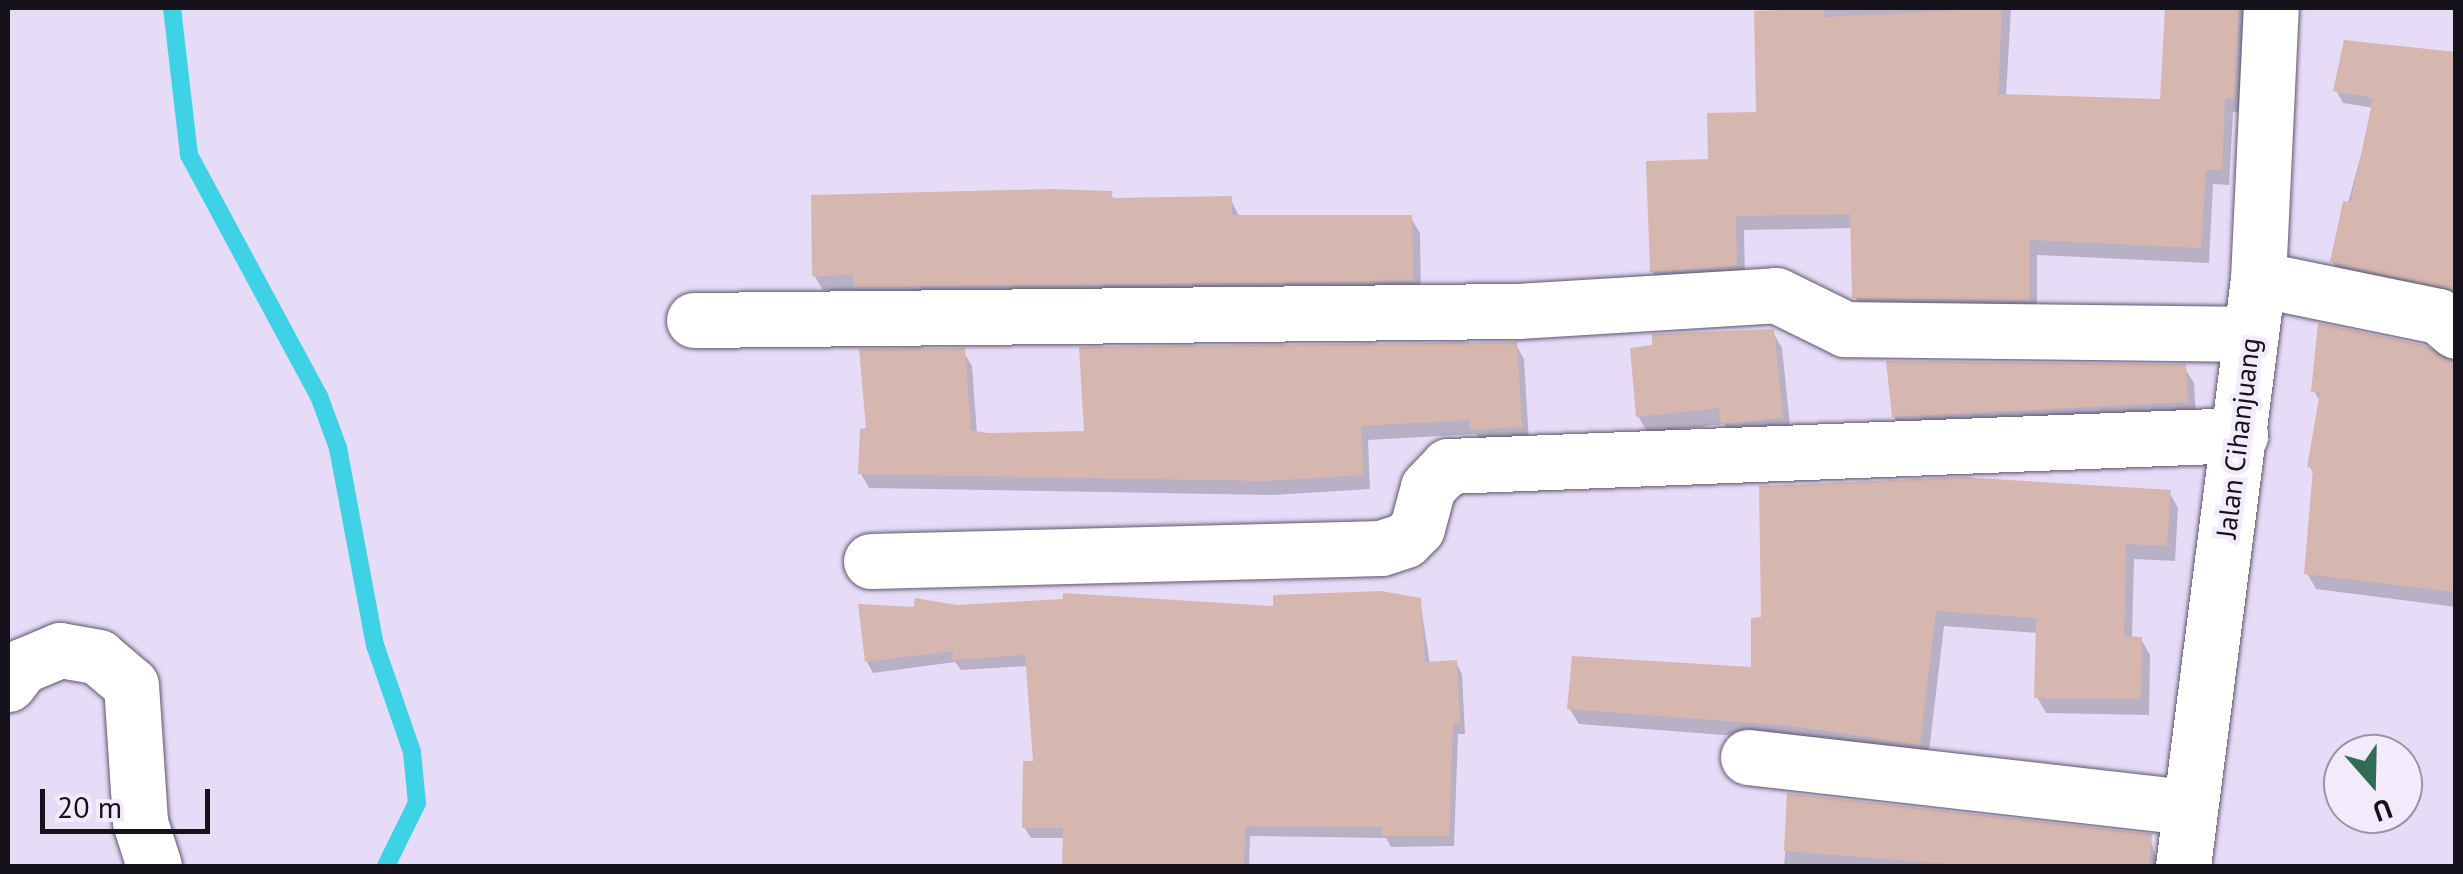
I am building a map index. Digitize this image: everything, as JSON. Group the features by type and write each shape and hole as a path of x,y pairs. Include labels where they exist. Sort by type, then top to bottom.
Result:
{"street":[{"name":"Jalan Cihanjuang","path":"2183,866 2258,278 2271,8"},
{"path":"2258,278 2438,316 2456,331"},
{"path":"694,320 1518,312 1776,294 1844,329 2252,334"},
{"path":"1877,480 2237,453"},
{"path":"871,561 1381,548 1417,528 1436,472 1448,466 2237,453"},
{"path":"8,684 22,666 60,650 98,657 131,685 140,822 154,866"},
{"path":"1748,757 2190,807"}],"building":[{"path":"1824,8 1824,17 2002,8 1998,94 2160,99 2165,8 2239,8 2234,98 2225,98 2222,170 2206,170 2201,248 2030,240 2030,300 1852,298 1850,214 1736,216 1737,266 1650,272 1646,161 1708,159 1707,113 1756,112 1754,11"},
{"path":"2344,40 2456,52 2456,291 2330,262 2343,201 2351,202 2373,98 2333,91"},
{"path":"1112,191 1112,198 1232,196 1232,215 1412,215 1413,281 854,287 853,275 812,276 811,195"},
{"path":"2318,323 2424,345 2456,361 2456,592 2304,574 2313,468 2307,467 2320,392 2311,392"},
{"path":"1774,329 1783,418 1721,424 1719,408 1636,417 1630,348 1652,345 1652,334"},
{"path":"1517,342 1522,427 1470,430 1470,420 1361,426 1363,475 1264,481 858,474 860,429 866,428 859,349 965,348 971,430 988,433 1084,431 1079,347"},
{"path":"1886,361 2186,364 2188,402 1892,417"},
{"path":"1961,477 2171,490 2167,546 2126,544 2124,636 2142,637 2141,699 2034,698 2036,618 1936,611 1920,745 1793,726 1567,709 1572,656 1751,667 1751,618 1761,617 1759,486"},
{"path":"1381,591 1421,598 1425,662 1457,660 1460,723 1453,724 1449,836 1382,836 1382,827 1245,826 1244,866 1062,866 1063,828 1022,828 1023,761 1033,761 1025,655 952,660 953,651 865,662 858,604 914,607 915,598 957,605 1063,599 1063,593 1273,606 1273,595"},
{"path":"1787,793 2152,834 2149,866 1975,866 1784,851"}],"waterway":[{"path":"172,8 189,155 319,396 338,448 375,645 412,752 417,803 386,866"}]}
